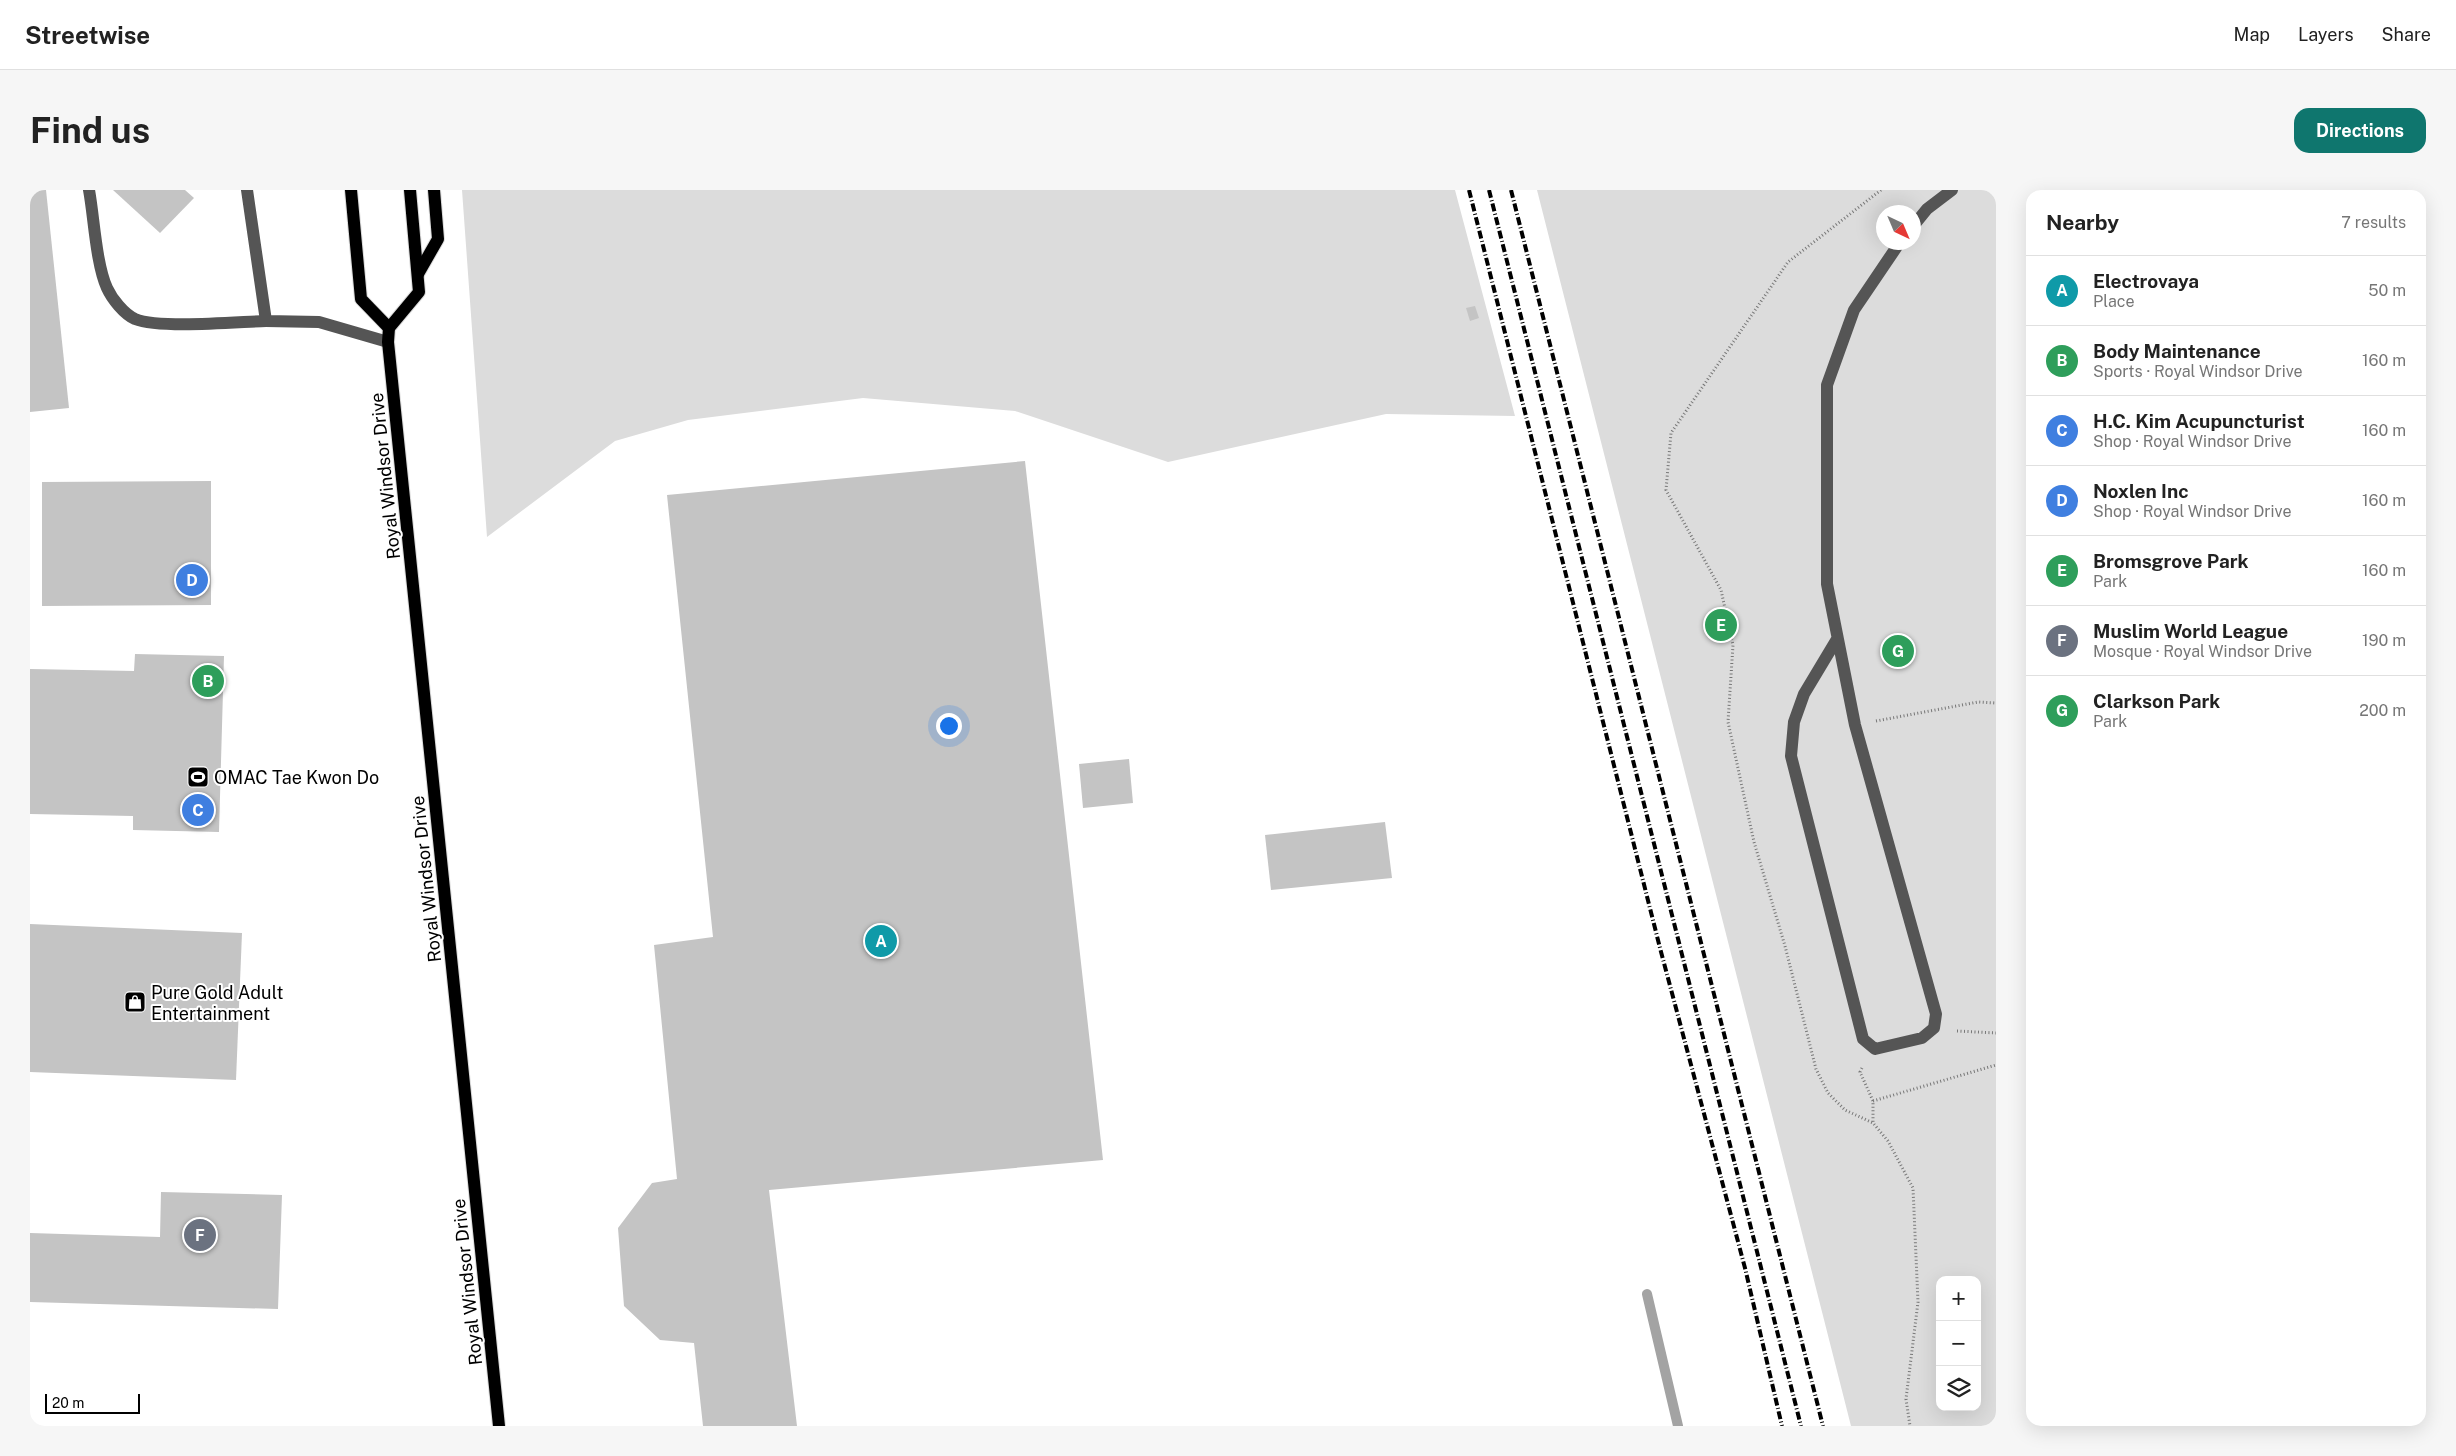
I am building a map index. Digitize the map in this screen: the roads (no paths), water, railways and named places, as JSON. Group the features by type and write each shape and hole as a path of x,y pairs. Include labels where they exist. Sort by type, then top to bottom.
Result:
{"main road":[{"path":"351,190 361,298 389,328 419,292 410,190"},
{"path":"418,274 438,239 434,190"},
{"name":"Royal Windsor Drive","path":"389,328 388,342 499,1426"}],"lane":[{"path":"89,190 100,259 107,288 119,306 135,319 161,324 266,321 319,322 388,342"},
{"path":"247,190 266,321"},
{"path":"1921,216 1927,209 1952,190"},
{"path":"1838,639 1804,694 1794,722 1791,756 1863,1039 1875,1049 1922,1038 1934,1028 1936,1014 1855,725 1838,639 1827,584 1827,385 1854,310 1895,250"}],"waterway":[{"path":"1647,1294 1678,1426"}],"railway":[{"path":"1469,190 1660,948 1745,1268 1782,1426"},
{"path":"1489,190 1801,1426"},
{"path":"1511,190 1823,1426"}],"place":[{"name":"Noxlen Inc","path":"192,580"},
{"name":"Bromsgrove Park","path":"1721,625"},
{"name":"Clarkson Park","path":"1898,651"},
{"name":"Body Maintenance","path":"208,681"},
{"name":"OMAC Tae Kwon Do","path":"198,777"},
{"name":"H.C. Kim Acupuncturist","path":"198,810"},
{"name":"Electrovaya","path":"881,941"},
{"name":"Pure Gold Adult Entertainment","path":"135,1002"},
{"name":"Muslim World League","path":"200,1235"}]}
